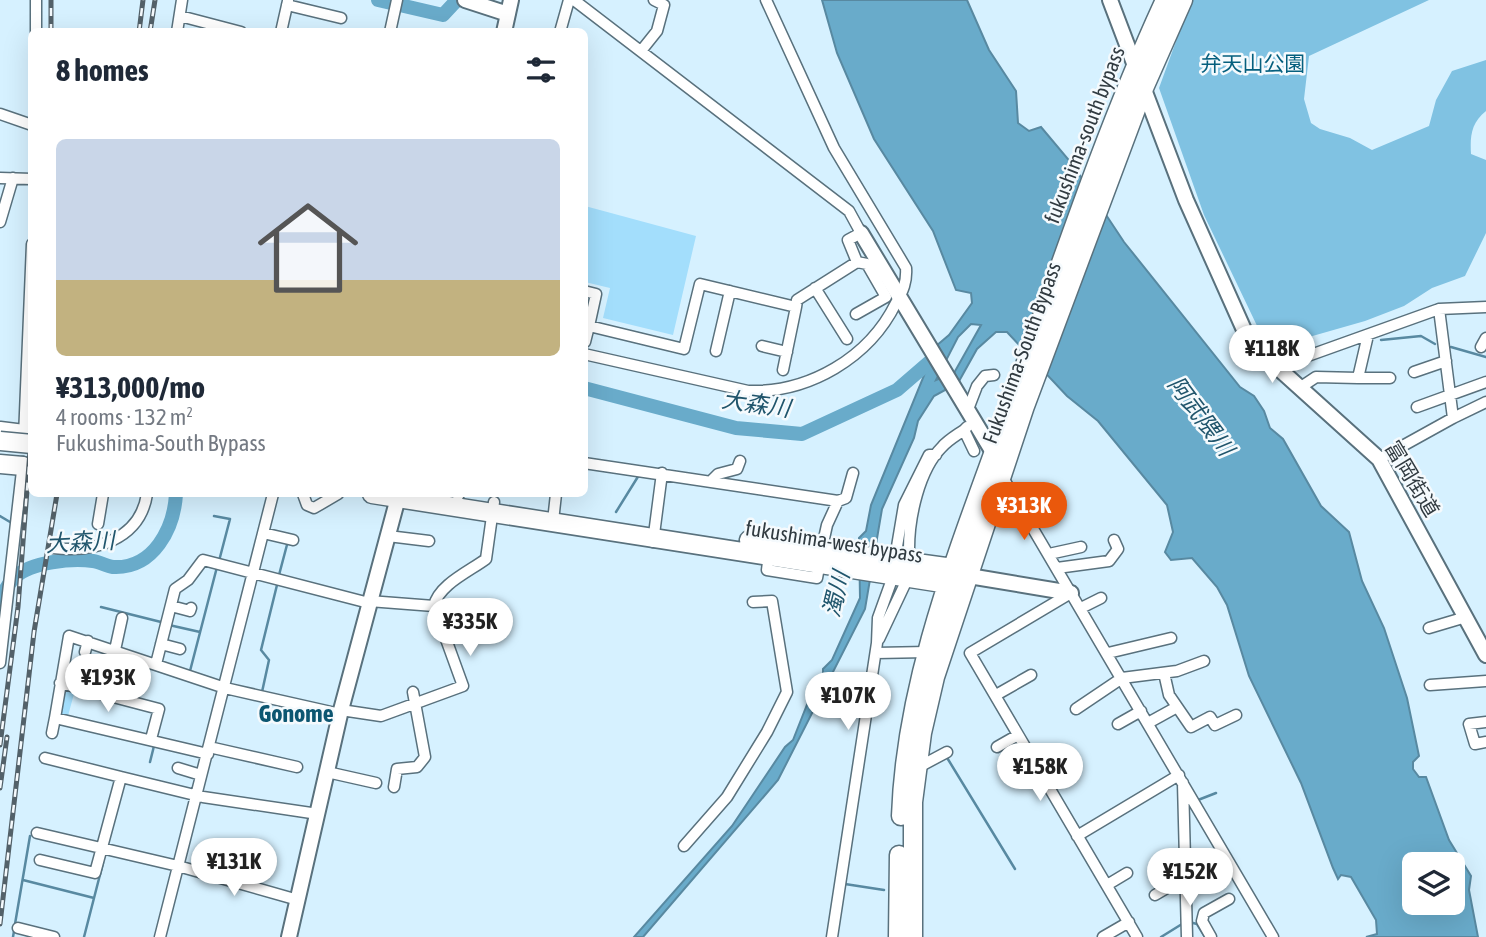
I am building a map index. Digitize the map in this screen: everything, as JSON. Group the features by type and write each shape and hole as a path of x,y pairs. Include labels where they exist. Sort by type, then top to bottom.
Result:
{"highway":[{"name":"fukushima-south bypass","path":"898,937 901,796 910,727 927,652 957,576 994,454 1020,400 1109,126 1165,0"},
{"name":"Fukushima-South Bypass","path":"913,937 911,864 917,769 957,576 1002,477 1020,400 1144,88 1183,0"},
{"path":"0,431 26,439"},
{"path":"0,441 26,439"},
{"path":"0,453 26,461"},
{"path":"0,464 26,461"},
{"name":"fukushima-west bypass","path":"407,497 494,507 554,508 654,531 957,576"},
{"name":"fukushima-west bypass","path":"463,497 494,507"}],"street":[{"path":"36,0 36,28"},
{"path":"178,28 182,0"},
{"path":"391,28 397,0"},
{"path":"465,0 510,7 505,28"},
{"path":"561,28 571,0 849,211 913,317 967,417 994,454 1002,477 1273,937"},
{"path":"641,51 660,24 664,5 654,0"},
{"path":"588,355 748,391 774,392 816,378 867,346 879,332 900,295 907,281 906,268 834,148 766,0"},
{"name":"富岡街道","path":"1110,0 1186,200 1245,332 1277,367 1379,459 1486,656"},
{"path":"282,28 288,2 341,18"},
{"path":"180,16 226,28"},
{"path":"0,114 28,124"},
{"path":"0,177 28,179"},
{"path":"0,222 13,178"},
{"path":"857,261 848,240 861,233"},
{"path":"783,370 797,300 857,261 867,264 886,297 856,314"},
{"path":"589,326 684,349 700,284 796,307"},
{"path":"815,288 847,339"},
{"path":"716,351 730,291"},
{"path":"588,292 596,294 588,330"},
{"path":"1277,367 1439,309 1486,307"},
{"path":"1439,309 1453,418"},
{"path":"1358,378 1368,335"},
{"path":"762,346 787,352"},
{"path":"1414,372 1446,361"},
{"path":"26,439 28,374"},
{"path":"832,937 876,648 878,618 911,517 936,455 967,417 977,386 985,376 994,375"},
{"path":"1301,387 1317,377 1390,378"},
{"path":"1417,407 1486,382"},
{"path":"1379,459 1486,402"},
{"path":"967,417 974,451"},
{"path":"876,648 896,566 904,505 929,455 936,455"},
{"path":"0,663 26,461"},
{"path":"712,480 718,474 737,468 740,461"},
{"path":"588,464 838,501 846,498 853,474"},
{"path":"662,473 654,547 818,569"},
{"path":"98,524 102,497"},
{"path":"53,548 95,546 119,539 140,516 146,497"},
{"path":"160,937 272,497"},
{"path":"304,497 307,505 314,508 333,497"},
{"path":"289,937 341,712 398,497"},
{"path":"823,543 827,524 838,501"},
{"path":"52,733 69,636 87,647 115,650 225,688 341,712 381,716 463,685 434,606 435,599 447,586 486,558 494,507"},
{"path":"263,533 293,540"},
{"path":"388,536 429,541"},
{"path":"1057,568 1110,561 1118,549 1114,540"},
{"path":"1049,554 1081,547"},
{"path":"156,664 175,589 188,580 203,560 369,602 434,606"},
{"path":"957,576 1071,593"},
{"path":"1071,593 970,653 1137,937"},
{"path":"1081,608 1101,598"},
{"path":"684,846 727,797 767,732 787,692 772,601 753,603"},
{"path":"171,606 190,611 191,608"},
{"path":"1429,628 1466,617"},
{"path":"115,650 122,618"},
{"path":"1108,653 1171,638"},
{"path":"161,644 180,649"},
{"path":"876,648 927,652"},
{"path":"1076,709 1122,678 1164,673 1204,661"},
{"path":"1164,673 1169,695 1191,727 1210,717 1214,725 1236,715"},
{"path":"996,695 1031,675"},
{"path":"1430,685 1486,681"},
{"path":"60,683 159,709 150,739"},
{"path":"394,787 397,769 417,767 425,757 413,692"},
{"path":"1148,723 1177,707"},
{"path":"1118,724 1141,711"},
{"path":"55,718 297,767"},
{"path":"1486,722 1469,724 1475,744 1486,743"},
{"path":"997,747 1018,735"},
{"path":"917,769 947,752"},
{"path":"45,758 196,796 318,814"},
{"path":"178,768 201,775"},
{"path":"327,772 376,783"},
{"path":"40,860 95,873 121,777"},
{"path":"1077,836 1181,779"},
{"path":"1181,779 1187,937"},
{"path":"37,833 178,866 298,900"},
{"path":"1107,885 1127,873"},
{"path":"1155,895 1184,878"},
{"path":"1211,937 1202,921 1204,913 1229,899"},
{"path":"1103,937 1129,922"},
{"path":"18,928 54,937"}],"shaded area":[{"path":"588,207 696,236 673,335 603,318 610,288 588,283"},
{"path":"75,690 68,716 61,714 61,691"}],"green space":[{"name":"弁天山公園","path":"1191,0 1429,0 1309,56 1304,99 1311,123 1372,150 1429,126 1436,100 1452,71 1486,60 1486,111 1474,125 1471,154 1486,160 1486,233 1465,276 1432,288 1404,306 1365,321 1281,345 1260,332 1204,215 1159,88"}],"water":[{"name":"阿武隈川","path":"822,0 967,0 989,50 1016,91 1018,123 1029,131 1041,127 1073,165 1124,242 1240,387 1254,396 1264,411 1270,428 1283,439 1321,506 1349,532 1362,581 1384,628 1407,698 1419,756 1413,762 1413,769 1419,777 1426,777 1449,840 1456,852 1402,852 1402,915 1465,915 1465,866 1471,876 1469,890 1478,937 1366,937 1377,934 1376,920 1351,877 1341,875 1338,879 1301,783 1249,676 1227,605 1217,587 1192,558 1171,560 1165,552 1173,532 1167,505 1098,421 1067,396 1007,332 996,332 977,349 958,383 934,396 918,421 914,438 882,509 865,609 778,780 643,937 634,937 732,826 785,747 793,740 812,692 823,679 823,669 832,660 860,598 859,538 866,531 871,505 936,346 949,335 972,303 971,293 956,290 933,231 874,139 837,53","holes":["971,324 981,325 954,373 936,380 958,337"]}],"waterway":[{"path":"378,0 443,15 457,0"},
{"path":"1381,340 1421,336 1435,344"},
{"path":"1451,347 1486,357"},
{"name":"大森川","path":"588,389 736,428 802,434 897,390 941,352"},
{"path":"616,512 639,475"},
{"name":"大森川","path":"0,599 15,577 41,565 84,560 113,567 140,561 150,554 166,533 176,497"},
{"path":"0,516 10,522"},
{"path":"214,516 230,519 219,561"},
{"path":"279,575 288,541"},
{"path":"190,671 217,567"},
{"path":"262,692 269,660 261,650 277,585"},
{"path":"101,607 161,622"},
{"path":"169,625 200,632"},
{"path":"150,762 154,746"},
{"path":"946,756 1015,869"},
{"path":"1198,800 1216,793"},
{"path":"15,924 30,836"},
{"path":"1163,861 1181,851"},
{"path":"84,937 103,863"},
{"path":"23,880 94,898"},
{"path":"845,884 884,890"},
{"path":"1189,922 1197,924 1205,937"},
{"path":"1161,937 1182,924"},
{"path":"13,937 14,931"}],"railway":[{"path":"51,0 51,28"},
{"path":"140,28 143,0"},
{"path":"151,28 155,0"},
{"path":"0,745 18,607 28,477"},
{"path":"0,924 34,632 56,497"},
{"path":"0,788 7,737"}],"district":[{"name":"Gonome","path":"296,714"}],"water label":[{"name":"濁川","path":"836,594"}]}
